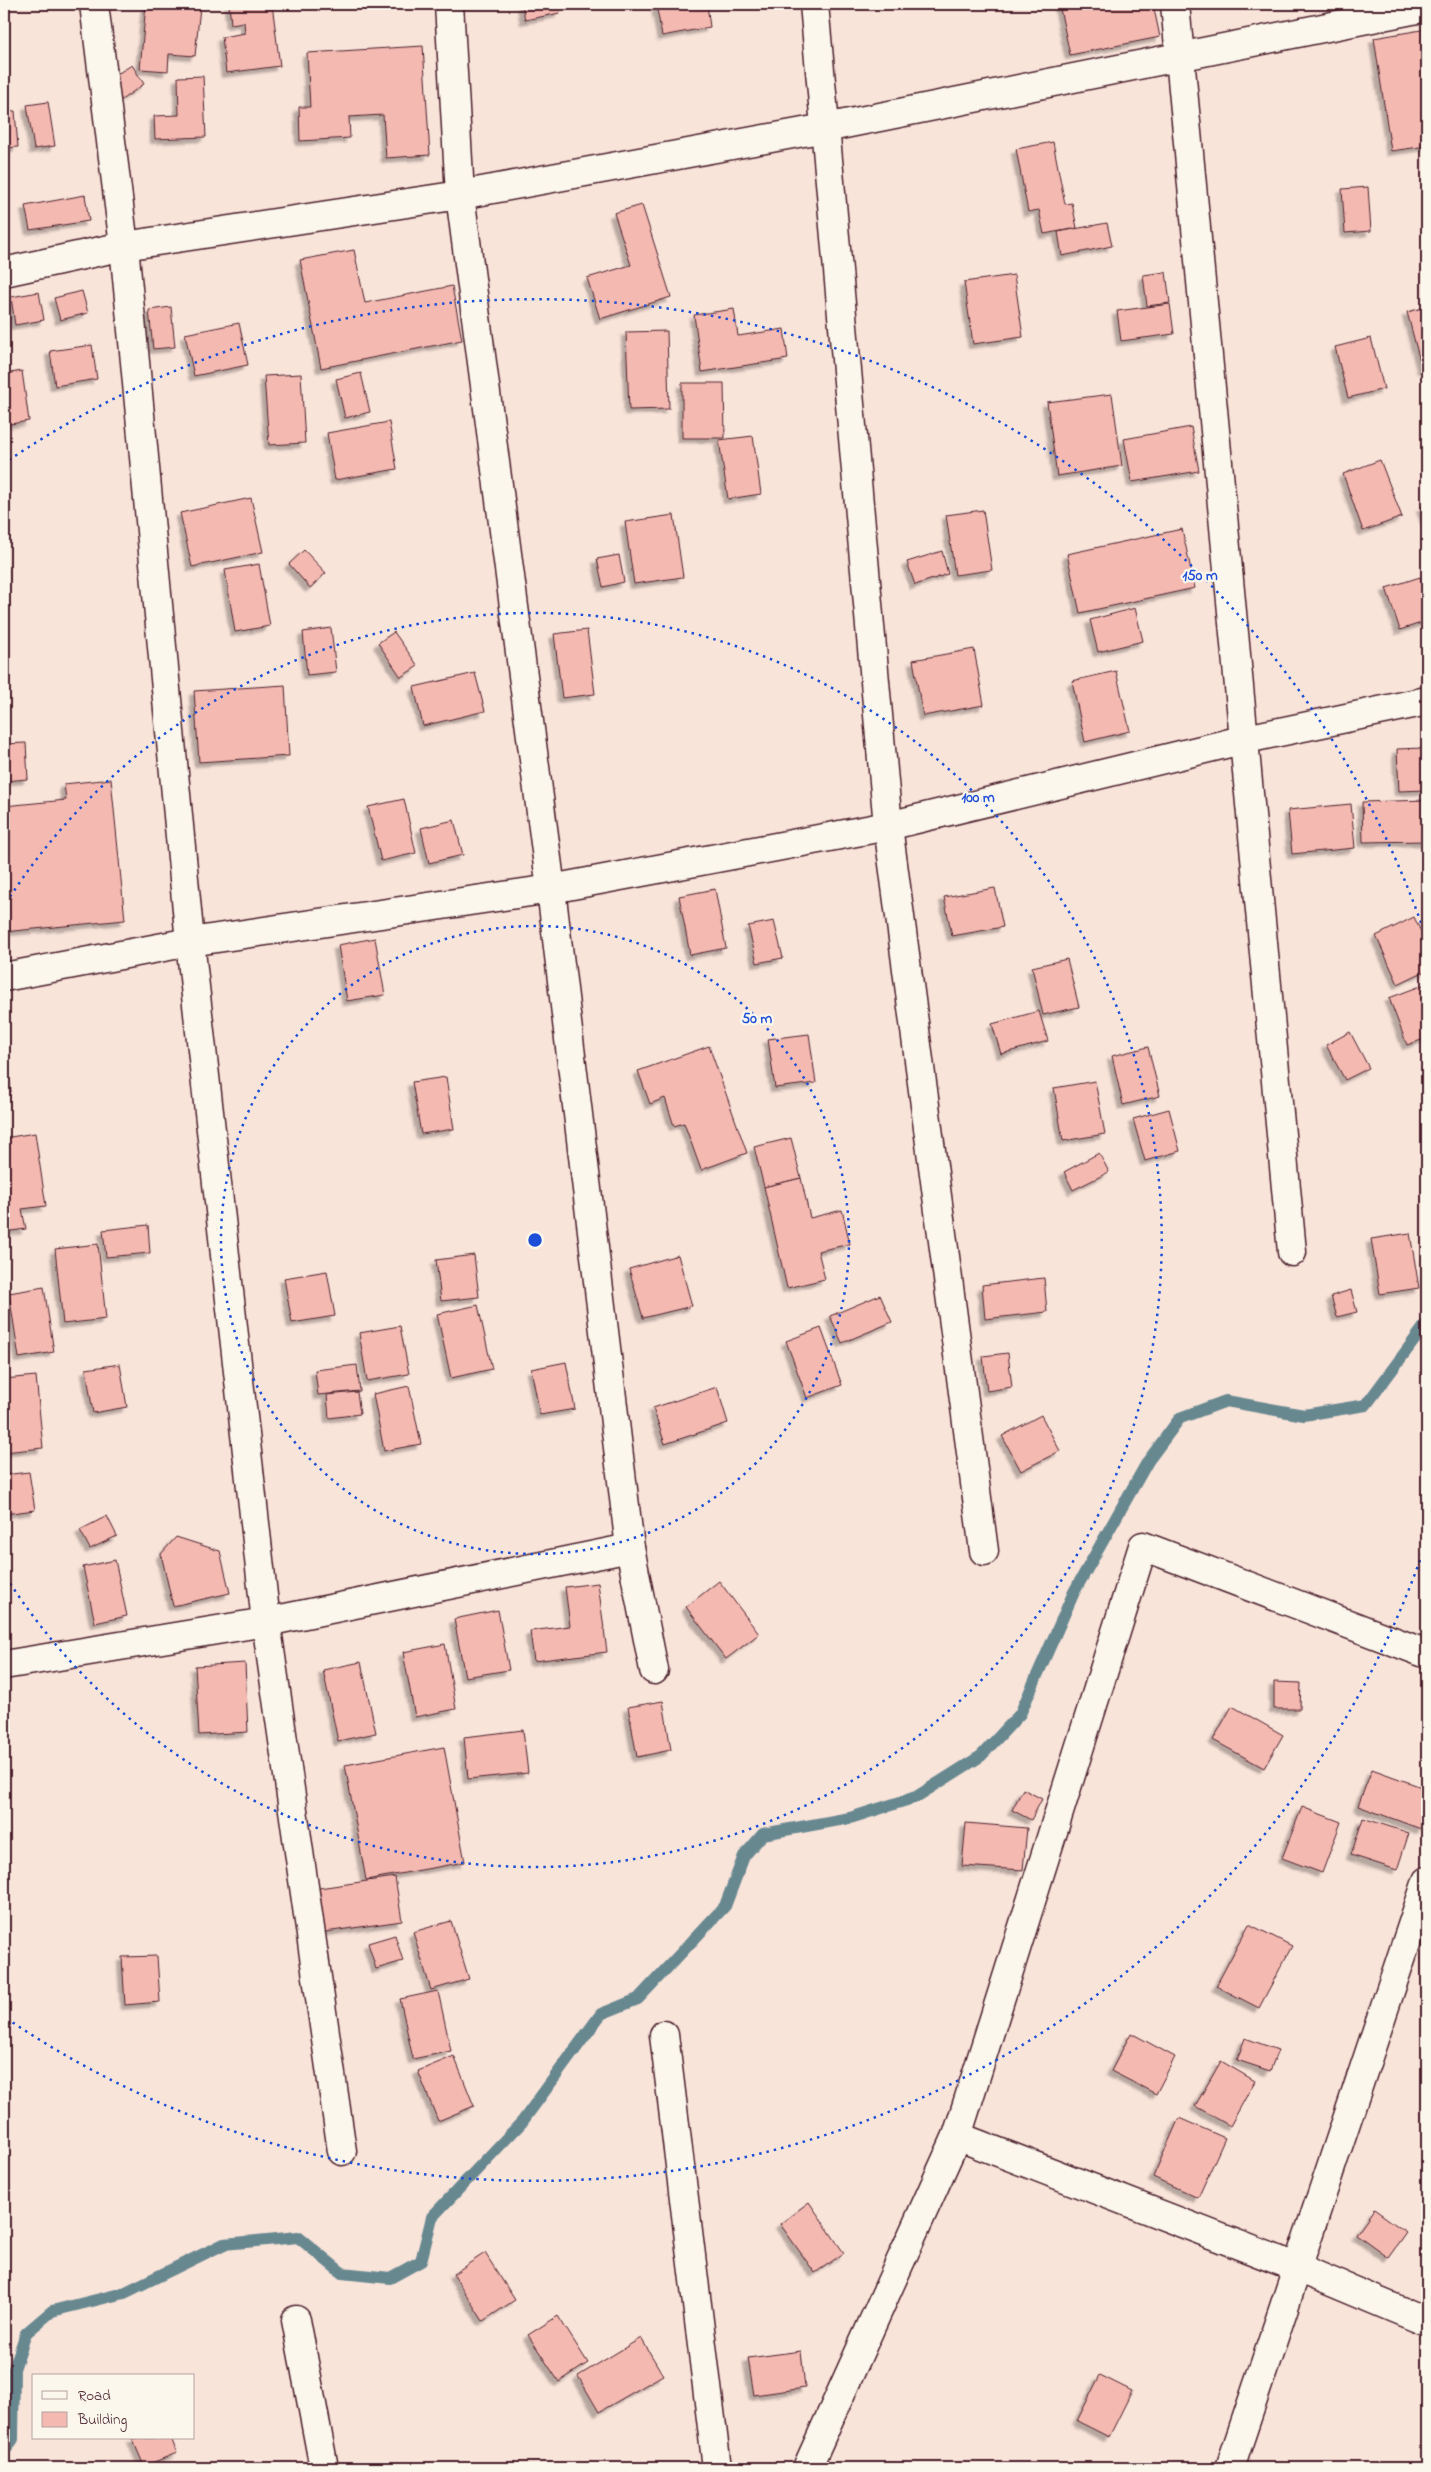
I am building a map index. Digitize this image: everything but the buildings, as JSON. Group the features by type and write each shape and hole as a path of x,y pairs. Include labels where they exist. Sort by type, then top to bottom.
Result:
{"street":[{"path":"94,4 124,246 190,942 266,1622 342,2151"},
{"path":"449,4 460,195 550,889 630,1548 654,1670"},
{"path":"814,4 888,826 984,1551"},
{"path":"1174,4 1246,740 1292,1252"},
{"path":"4,272 124,246 460,195 825,128 1427,7"},
{"path":"4,977 190,942 550,889 888,826 1246,740 1427,702"},
{"path":"807,2468 957,2136 1143,1546 1427,1654"},
{"path":"4,1665 266,1622 630,1548"},
{"path":"1230,2468 1427,1880"},
{"path":"664,2035 717,2468"},
{"path":"957,2136 1296,2267 1427,2322"},
{"path":"296,2320 324,2468"}],"waterway":[{"path":"4,2452 13,2439 14,2369 26,2333 52,2311 124,2293 224,2244 298,2237 342,2273 390,2278 421,2261 432,2217 522,2122 601,2014 638,1999 725,1906 744,1856 763,1834 850,1818 916,1797 981,1756 1020,1714 1074,1592 1148,1461 1180,1418 1226,1401 1304,1415 1366,1405 1427,1323"}]}
